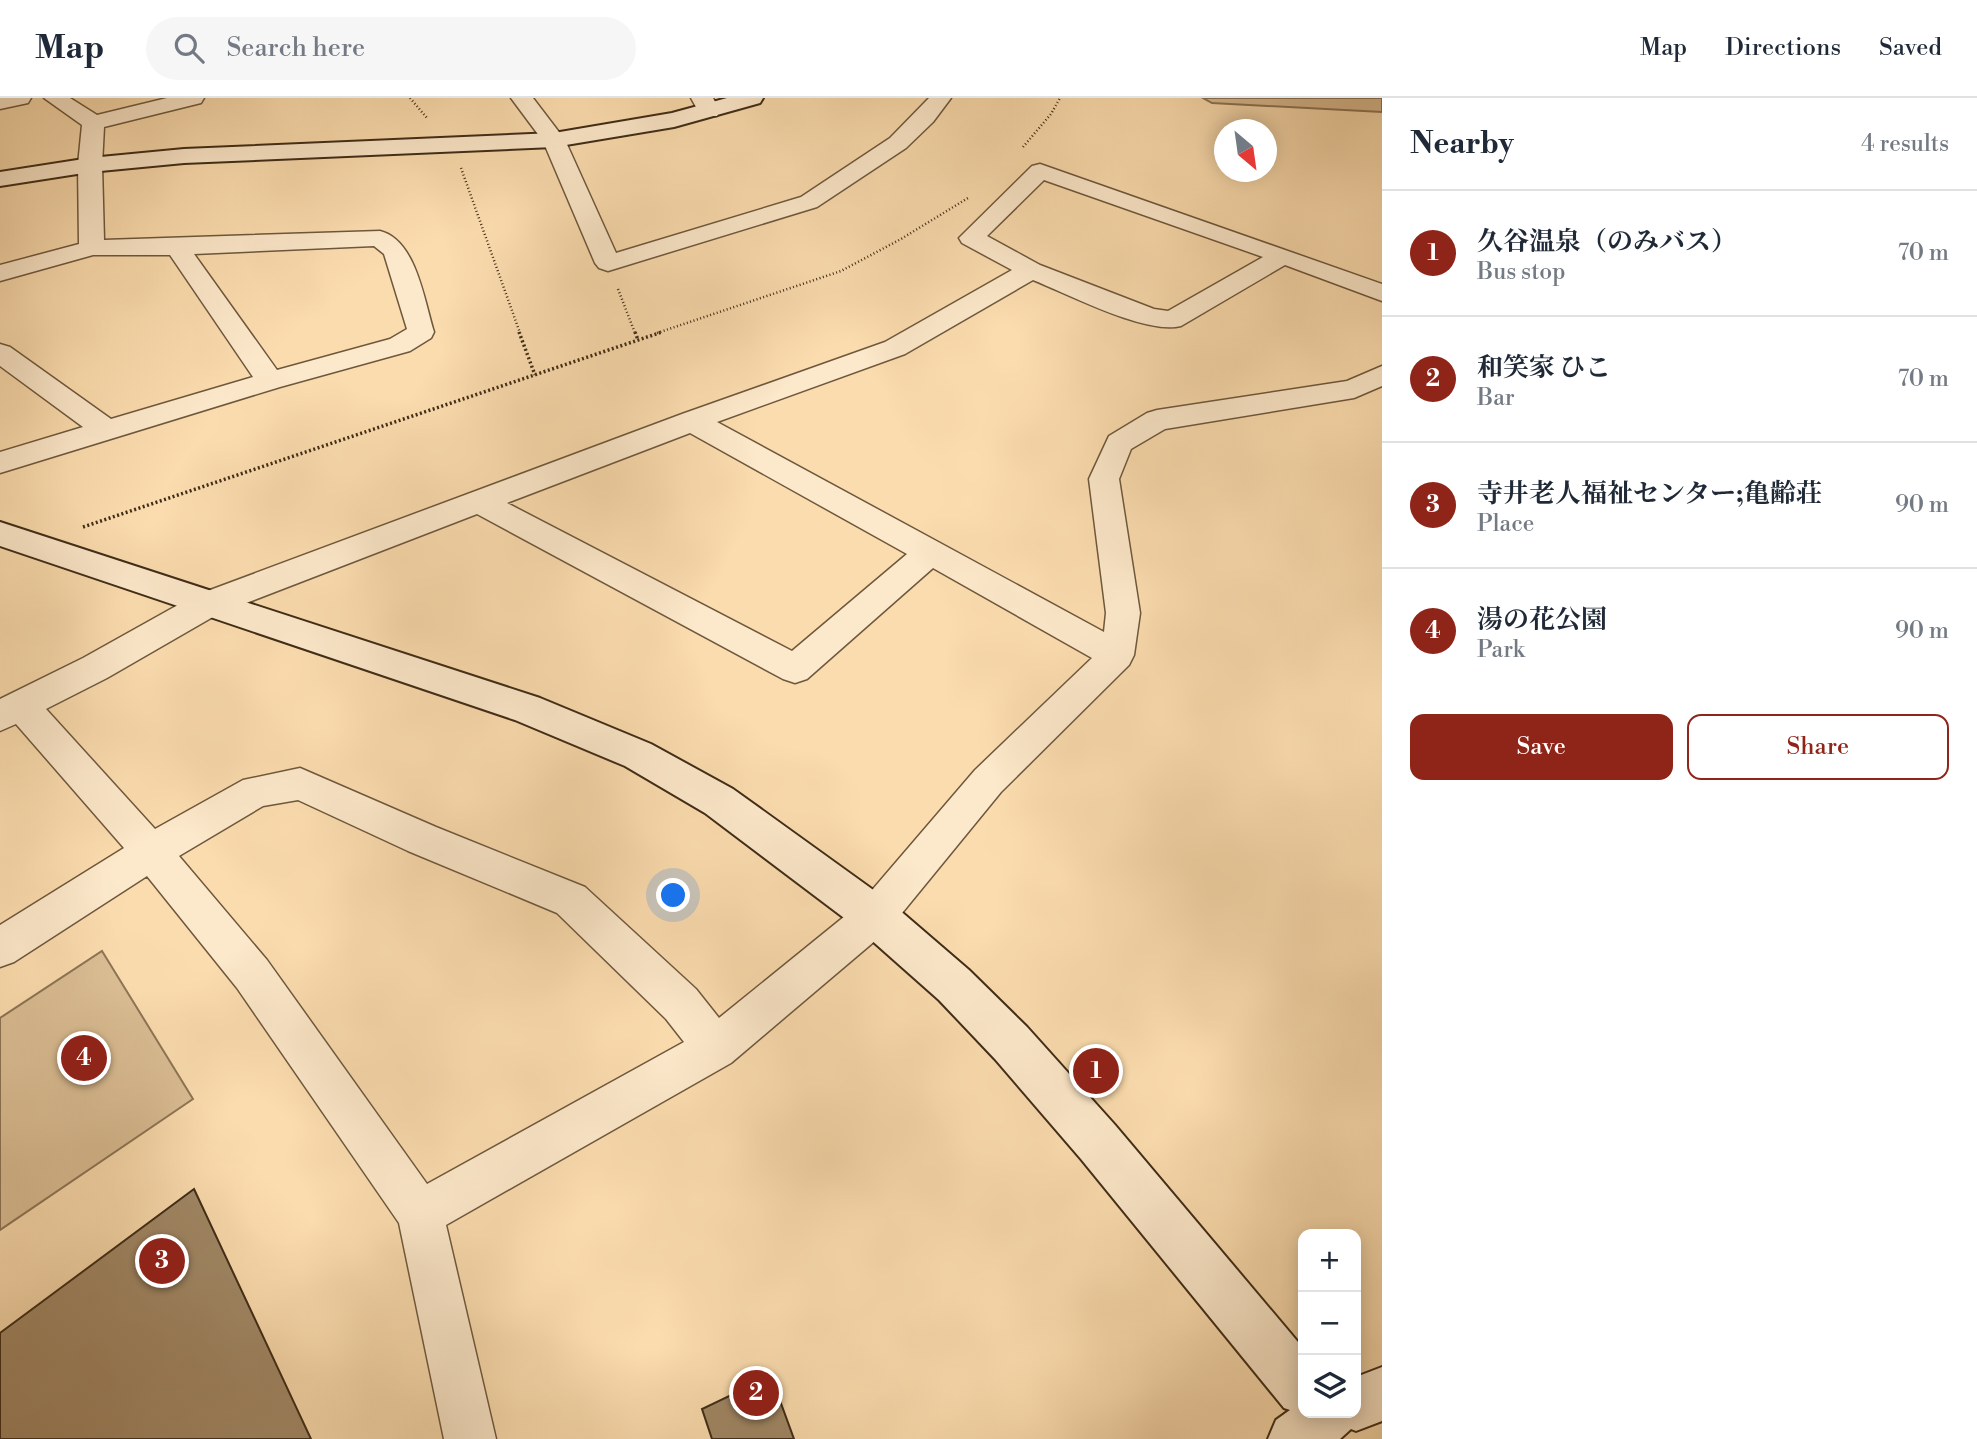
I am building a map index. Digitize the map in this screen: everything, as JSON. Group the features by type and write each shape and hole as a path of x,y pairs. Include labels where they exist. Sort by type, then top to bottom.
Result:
{"street":[{"path":"0,102 20,98"},
{"path":"55,98 93,123 193,98"},
{"path":"522,98 554,140 608,263 809,202 898,143 940,98"},
{"path":"0,179 90,165 184,156 554,140 618,131 706,104 752,98"},
{"path":"92,248 90,165 93,123"},
{"path":"1283,256 1172,320 1149,317 1031,271 971,238 1040,171 1283,256 1382,293"},
{"path":"0,273 92,248 380,239 396,251 421,331 400,345 270,381 0,463"},
{"path":"177,247 270,381"},
{"path":"470,1439 420,1214 252,974 151,852 11,711 95,668 206,605 692,421 895,348 1031,271"},
{"path":"0,353 108,431"},
{"path":"420,1214 716,1048 875,916 988,781 1116,655 1123,613 1104,479 1119,443 1157,419 1354,389 1382,375"},
{"path":"692,421 1116,655"},
{"path":"481,502 795,669 931,552"},
{"path":"16,539 206,605 527,709 638,755 719,802 778,842 875,916 954,985 1011,1042 1298,1382"},
{"path":"0,948 151,852 256,791 300,784 422,839 571,900 681,1004 716,1048"},
{"path":"1361,1402 1382,1394"}],"path":[{"path":"1017,154 1051,114 1060,98"},
{"path":"448,144 466,181 536,375"},
{"path":"16,539 536,375 841,271 971,196"},
{"path":"608,263 638,340"}],"shaded area":[{"path":"1203,98 1382,98 1382,112 1212,103"},
{"path":"102,951 193,1099 0,1230 0,1018"}],"building":[{"path":"194,1189 311,1439 0,1439 0,1333"},
{"path":"771,1376 794,1439 712,1439 702,1409"}],"place":[{"name":"湯の花公園","path":"84,1058"},
{"name":"久谷温泉（のみバス）","path":"1096,1071"},
{"name":"寺井老人福祉センター;亀齢荘","path":"162,1261"},
{"name":"和笑家 ひこ","path":"756,1393"}]}
